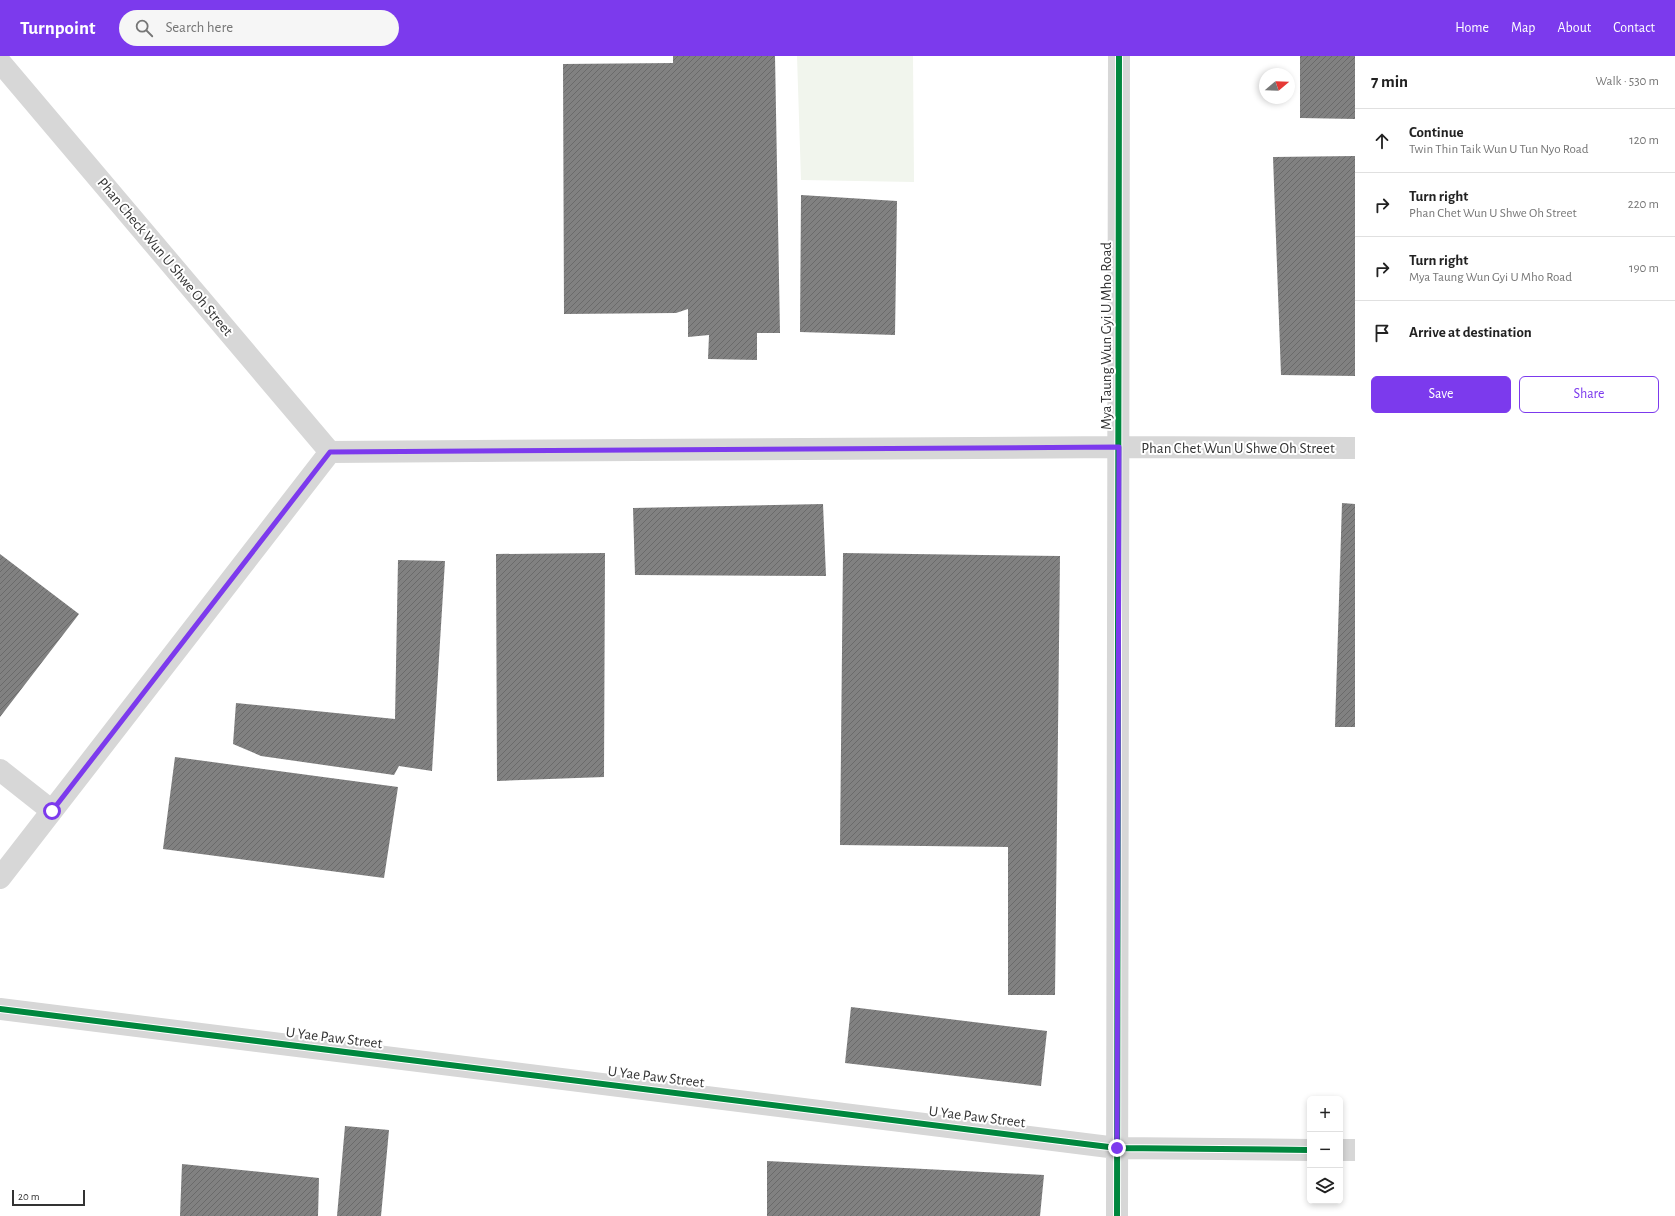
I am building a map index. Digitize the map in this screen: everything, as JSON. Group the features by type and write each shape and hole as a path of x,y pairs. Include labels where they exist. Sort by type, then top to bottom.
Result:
{"street":[{"name":"Mya Taung Wun Gyi U Mho Road","path":"1117,1216 1119,56"},
{"name":"Phan Check Wun U Shwe Oh Street","path":"0,62 330,452"},
{"name":"Phan Chet Wun U Shwe Oh Street","path":"330,452 1119,447 1355,448"},
{"path":"0,878 330,452"},
{"path":"0,770 52,811"},
{"name":"U Yae Paw Street","path":"0,1009 1117,1148 1307,1150"},
{"path":"1343,1150 1355,1150"}],"shaded area":[{"path":"797,56 913,56 914,182 801,180"}],"building":[{"path":"673,56 775,56 780,333 757,333 757,360 708,359 709,335 688,337 688,309 676,313 564,314 563,64 673,63"},
{"path":"1300,56 1355,56 1355,119 1300,118"},
{"path":"1355,156 1355,376 1281,375 1273,157"},
{"path":"801,195 897,201 895,335 800,332"},
{"path":"1342,503 1355,504 1355,727 1335,727"},
{"path":"823,504 826,576 635,575 633,508"},
{"path":"605,553 604,777 497,781 496,554"},
{"path":"843,553 1060,556 1055,995 1008,995 1008,847 840,845"},
{"path":"0,554 79,614 0,717"},
{"path":"398,560 445,561 432,771 399,766 394,775 261,756 233,744 236,703 395,719"},
{"path":"175,757 398,787 384,878 163,849"},
{"path":"851,1007 1047,1031 1041,1086 845,1063"},
{"path":"345,1126 389,1130 381,1216 337,1216"},
{"path":"767,1161 1044,1175 1040,1216 767,1216"},
{"path":"182,1164 319,1178 318,1216 180,1216"}],"cycle path":[{"path":"1117,1216 1119,56"},
{"path":"0,1009 1117,1148 1307,1150"}],"route":[{"path":"52,811 330,452 1119,447 1117,1148"}]}
